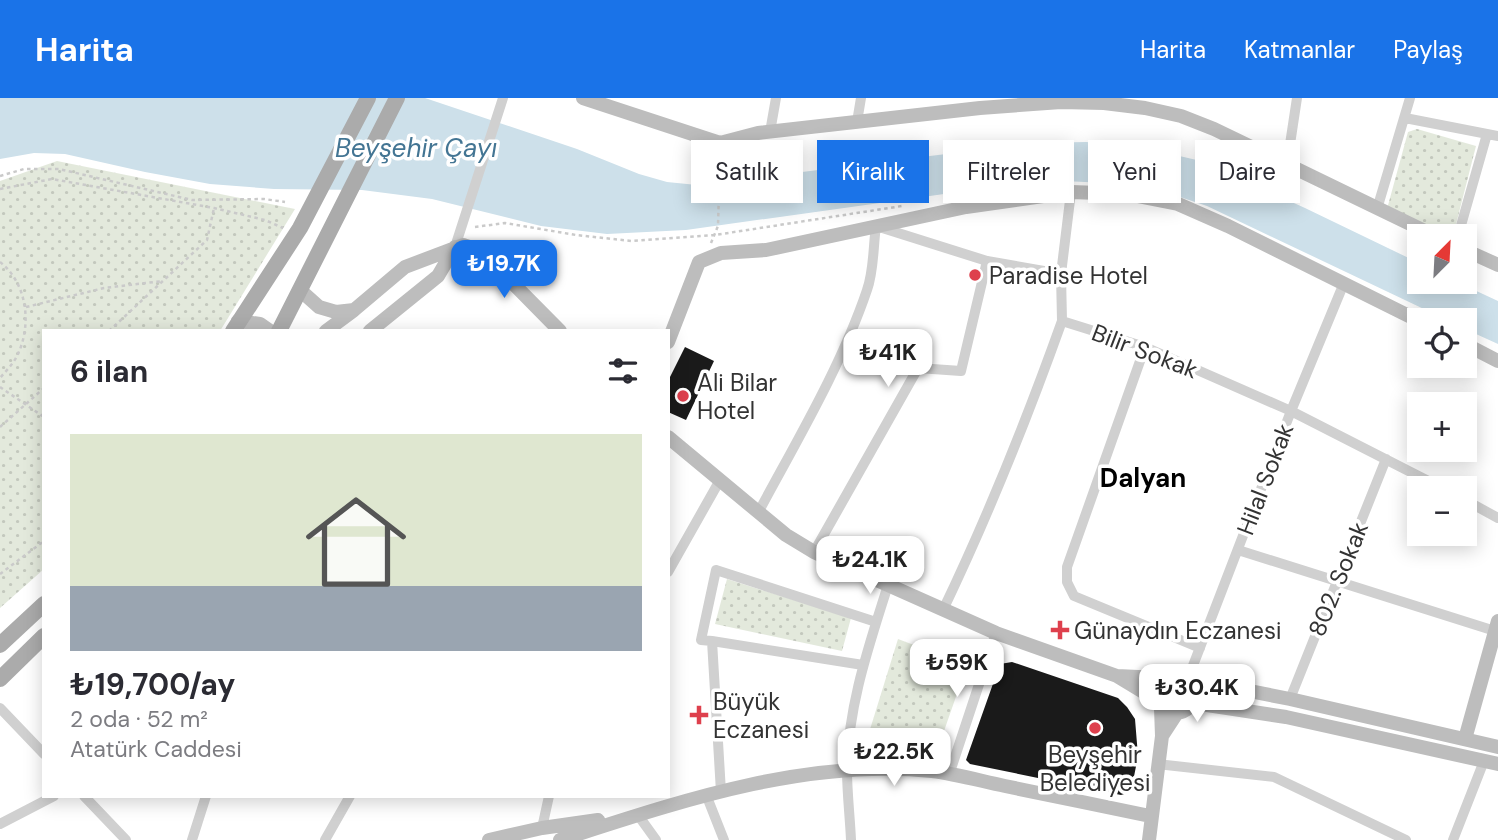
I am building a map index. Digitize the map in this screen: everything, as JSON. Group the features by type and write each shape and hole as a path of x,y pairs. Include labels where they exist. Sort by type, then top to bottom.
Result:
{"main road":[{"path":"235,326 298,231 368,98"},
{"path":"280,329 397,98"},
{"path":"583,98 720,143 770,132 981,103 1061,102 1145,108 1192,120 1235,140"},
{"path":"1300,170 1410,224"},
{"path":"1074,192 1127,194 1178,204 1407,315"},
{"path":"670,337 699,262 721,253 766,250 994,203"},
{"path":"329,329 405,267 463,245 481,251 558,329"},
{"path":"372,329 438,276 455,247"},
{"path":"1477,255 1498,265"},
{"path":"300,290 319,307 336,312 354,310"},
{"path":"235,326 260,324 267,329"},
{"path":"1477,350 1498,361"},
{"path":"670,439 786,536 814,552 996,633 1117,676 1158,704 1177,713"},
{"path":"0,645 42,606"},
{"path":"1465,739 1497,626"},
{"path":"0,679 42,638"},
{"path":"1117,676 1159,678 1174,671 1191,678 1498,747"},
{"path":"1149,840 1162,736 1154,688 1159,678"},
{"path":"1162,736 1177,713 1187,710 1194,703 1197,691 1191,678"},
{"path":"1194,703 1286,717 1491,763"},
{"path":"559,840 638,815 655,803 847,769 933,771 1150,817"},
{"path":"489,840 540,834 638,815"}],"street":[{"path":"770,132 776,98"},
{"path":"857,122 861,98"},
{"path":"1291,140 1297,98"},
{"path":"1377,209 1410,98"},
{"path":"455,247 501,102"},
{"path":"1405,118 1493,135 1462,224"},
{"name":"Bilir Sokak","path":"1070,203 1061,274 1062,321 1145,347 1291,411 1419,476"},
{"path":"758,513 816,404 868,288 876,226 987,261 1061,274"},
{"path":"814,552 918,368 961,370 987,261"},
{"name":"Hilal Sokak","path":"1191,678 1291,411 1344,283"},
{"path":"943,610 1018,440 1062,321"},
{"path":"1145,347 1067,567 1067,582 1074,596 1200,648"},
{"name":"802. Sokak","path":"1290,699 1386,459"},
{"path":"670,568 720,480"},
{"path":"1477,507 1498,518"},
{"path":"1238,550 1497,626"},
{"path":"863,665 701,640 716,570 876,622"},
{"path":"851,840 847,769 851,721 863,665 888,585"},
{"path":"949,775 996,633"},
{"path":"712,641 714,794 724,840"},
{"path":"0,708 42,752"},
{"path":"1453,840 1491,763"},
{"path":"1157,764 1274,777 1406,840"},
{"path":"0,824 50,798"},
{"path":"87,798 126,840"},
{"path":"192,840 205,798"},
{"path":"325,840 349,798"},
{"path":"540,834 549,798"},
{"path":"638,815 656,840"}],"path":[{"path":"0,176 24,169 59,169 192,200 285,202"},
{"path":"0,189 52,179 214,208 298,231"},
{"path":"718,203 718,226"},
{"path":"462,224 505,223 631,241 715,235 903,206"},
{"path":"110,329 207,240 214,208"},
{"path":"0,262 19,285 26,307 25,333 16,359 0,378"},
{"path":"26,307 104,288 163,281"},
{"path":"0,387 42,416"},
{"path":"0,427 42,390"},
{"path":"0,573 42,542"}],"shaded area":[{"path":"1417,129 1476,146 1456,224 1420,224 1387,209 1408,132"},
{"path":"57,161 295,209 221,329 42,329 42,571 0,608 0,181"},
{"path":"727,579 851,618 842,651 715,624"},
{"path":"898,639 967,665 936,754 863,752"}],"water":[{"name":"Beyşehir Çayı","path":"0,98 425,98 577,149 639,174 667,182 691,184 691,203 803,203 803,172 817,170 817,203 880,203 686,230 607,234 541,226 432,199 362,190 274,189 210,184 65,154 34,153 0,159"},
{"name":"Beyşehir Çayı","path":"1074,142 1088,142 1088,182 1074,181"},
{"name":"Beyşehir Çayı","path":"943,154 943,194 929,196 929,156"},
{"name":"Beyşehir Çayı","path":"1181,156 1195,160 1195,202 1181,197"},
{"name":"Beyşehir Çayı","path":"1198,203 1294,203 1305,208 1407,257 1407,294 1477,294 1477,291 1498,301 1498,344 1477,334 1477,308 1422,308"}],"building":[{"name":"Ali Bilar Hotel","path":"685,347 714,361 686,420 670,413 670,377"},
{"name":"Beyşehir Belediyesi","path":"1012,662 1118,698 1127,707 1135,719 1138,756 1131,792 1121,795 970,764 966,760 1000,664"}],"place":[{"name":"Paradise Hotel","path":"975,275"},
{"name":"Ali Bilar Hotel","path":"683,396"},
{"name":"Günaydın Eczanesi","path":"1060,630"},
{"name":"Büyük Eczanesi","path":"699,715"},
{"name":"Beyşehir Belediyesi","path":"1095,728"}],"district":[{"name":"Dalyan","path":"1143,478"}]}
